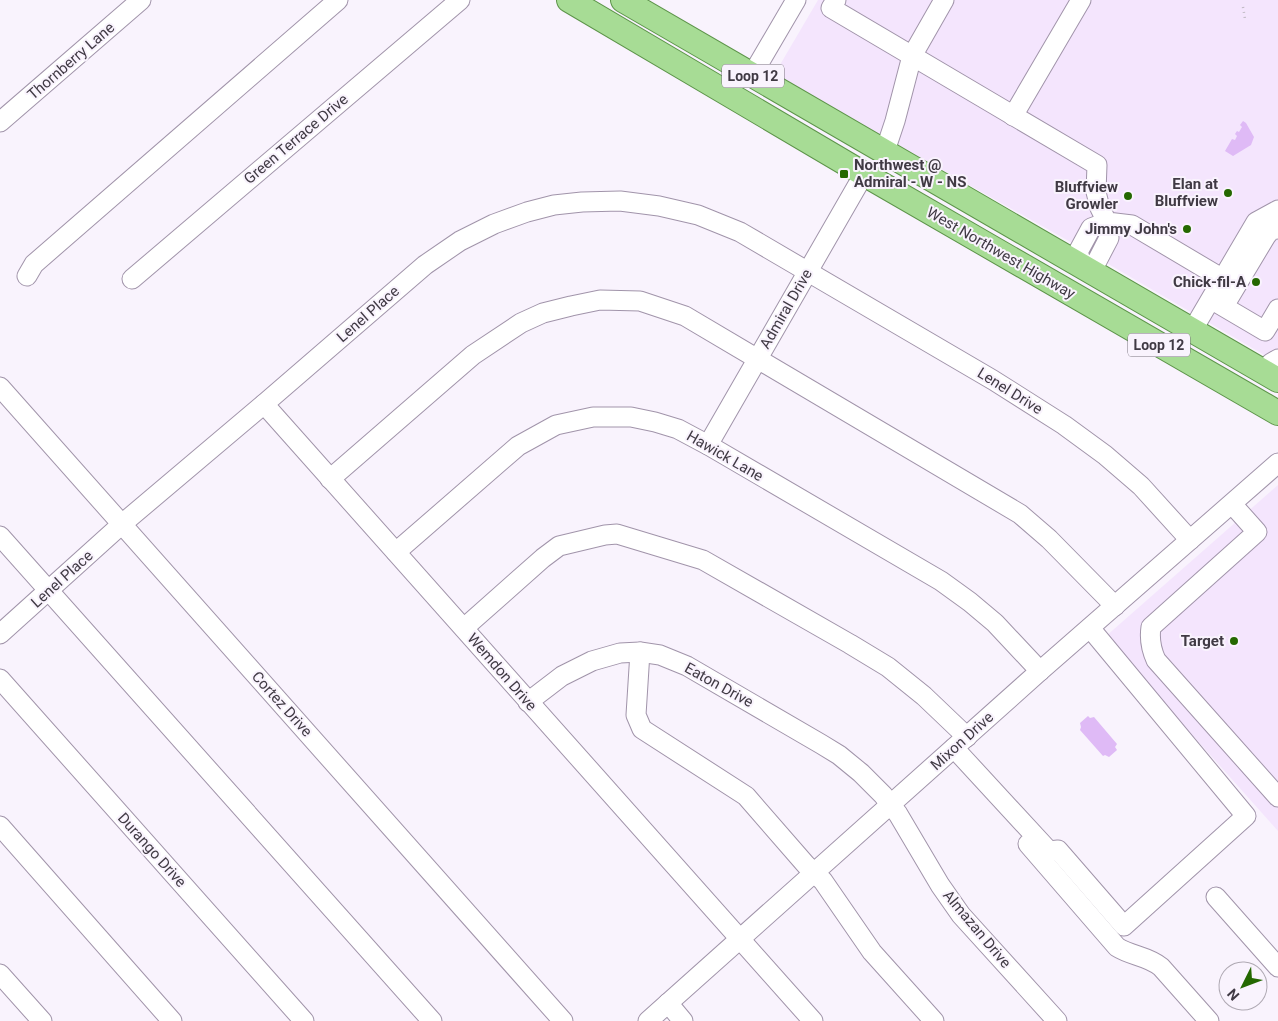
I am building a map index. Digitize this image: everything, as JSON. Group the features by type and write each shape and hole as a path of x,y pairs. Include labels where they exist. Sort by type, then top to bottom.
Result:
{"main road":[{"name":"West Northwest Highway","path":"569,0 864,174 1278,414"},
{"name":"West Northwest Highway","path":"623,0 1192,331 1274,371"},
{"path":"736,98 752,75"},
{"path":"801,136 814,132 866,154 876,154 883,151"},
{"path":"1069,292 1083,267"}],"street":[{"name":"Thornberry Lane","path":"0,122 141,0"},
{"path":"27,276 34,264 338,0"},
{"name":"Green Terrace Drive","path":"132,278 460,0"},
{"path":"836,0 831,8 1097,165 1096,192 1100,208 1107,222 1109,238 1096,263 1083,267"},
{"path":"883,151 895,121 912,56 944,0"},
{"path":"1013,116 1081,0"},
{"path":"752,75 792,1"},
{"name":"Admiral Drive","path":"708,445 864,174"},
{"name":"Lenel Place","path":"0,634 122,524 425,265 460,241 494,224 554,205 620,201 659,206 698,215 740,232 808,271"},
{"path":"1217,302 1223,278 1256,222 1278,210"},
{"path":"1107,222 1132,225 1223,278"},
{"path":"1192,331 1217,302 1271,230 1278,229"},
{"name":"Lenel Drive","path":"808,271 993,380 1064,425 1105,455 1141,486 1190,540"},
{"path":"330,479 473,355 521,323 552,311 600,300 640,301 685,316 1020,514 1049,538 1115,606"},
{"path":"1217,302 1265,331 1278,309"},
{"name":"Cortez Drive","path":"0,387 563,1021"},
{"name":"Wemdon Drive","path":"264,404 813,1021"},
{"name":"Hawick Lane","path":"396,552 518,446 556,426 593,417 631,417 678,429 941,581 995,623 1040,671"},
{"name":"Mixon Drive","path":"648,1021 1040,671 1278,463"},
{"path":"1232,504 1257,532 1151,627 1151,650 1156,660 1277,793"},
{"path":"464,628 559,546 605,534 617,534 702,560 888,667 924,696 957,746 1117,947 1155,962 1209,1021"},
{"path":"0,536 432,1021"},
{"path":"957,746 1049,851 1058,850 1124,926 1246,816 1090,628"},
{"path":"640,652 636,715 642,730 746,796 806,865 823,881 872,952 934,1021"},
{"name":"Eaton Drive","path":"528,702 562,676 592,660 620,653 640,652 660,655 687,666 839,755 861,773 891,804"},
{"name":"Durango Drive","path":"0,680 304,1021"},
{"name":"Almazan Drive","path":"891,804 950,900 1057,1021"},
{"path":"0,826 172,1021"},
{"path":"1216,897 1278,967"},
{"path":"0,974 42,1021"},
{"path":"668,1003 684,1021"}],"path":[{"path":"1243,7 1245,19"}],"shaded area":[{"path":"818,0 1278,0 1278,363 1074,244 774,75"},
{"path":"1243,121 1254,137 1251,145 1233,156 1225,151 1232,139 1235,140 1237,136 1235,134 1237,131 1239,132"},
{"path":"1278,485 1278,831 1105,637"},
{"path":"1088,716 1090,718 1094,717 1117,744 1115,747 1117,750 1109,757 1103,756 1080,730 1080,723"}],"place":[{"name":"Northwest @ Admiral - W - NS","path":"844,174"},
{"name":"Elan at Bluffview","path":"1228,193"},
{"name":"Bluffview Growler","path":"1128,196"},
{"name":"Jimmy John's","path":"1187,229"},
{"name":"Chick-fil-A","path":"1256,282"},
{"name":"Target","path":"1234,641"}]}
